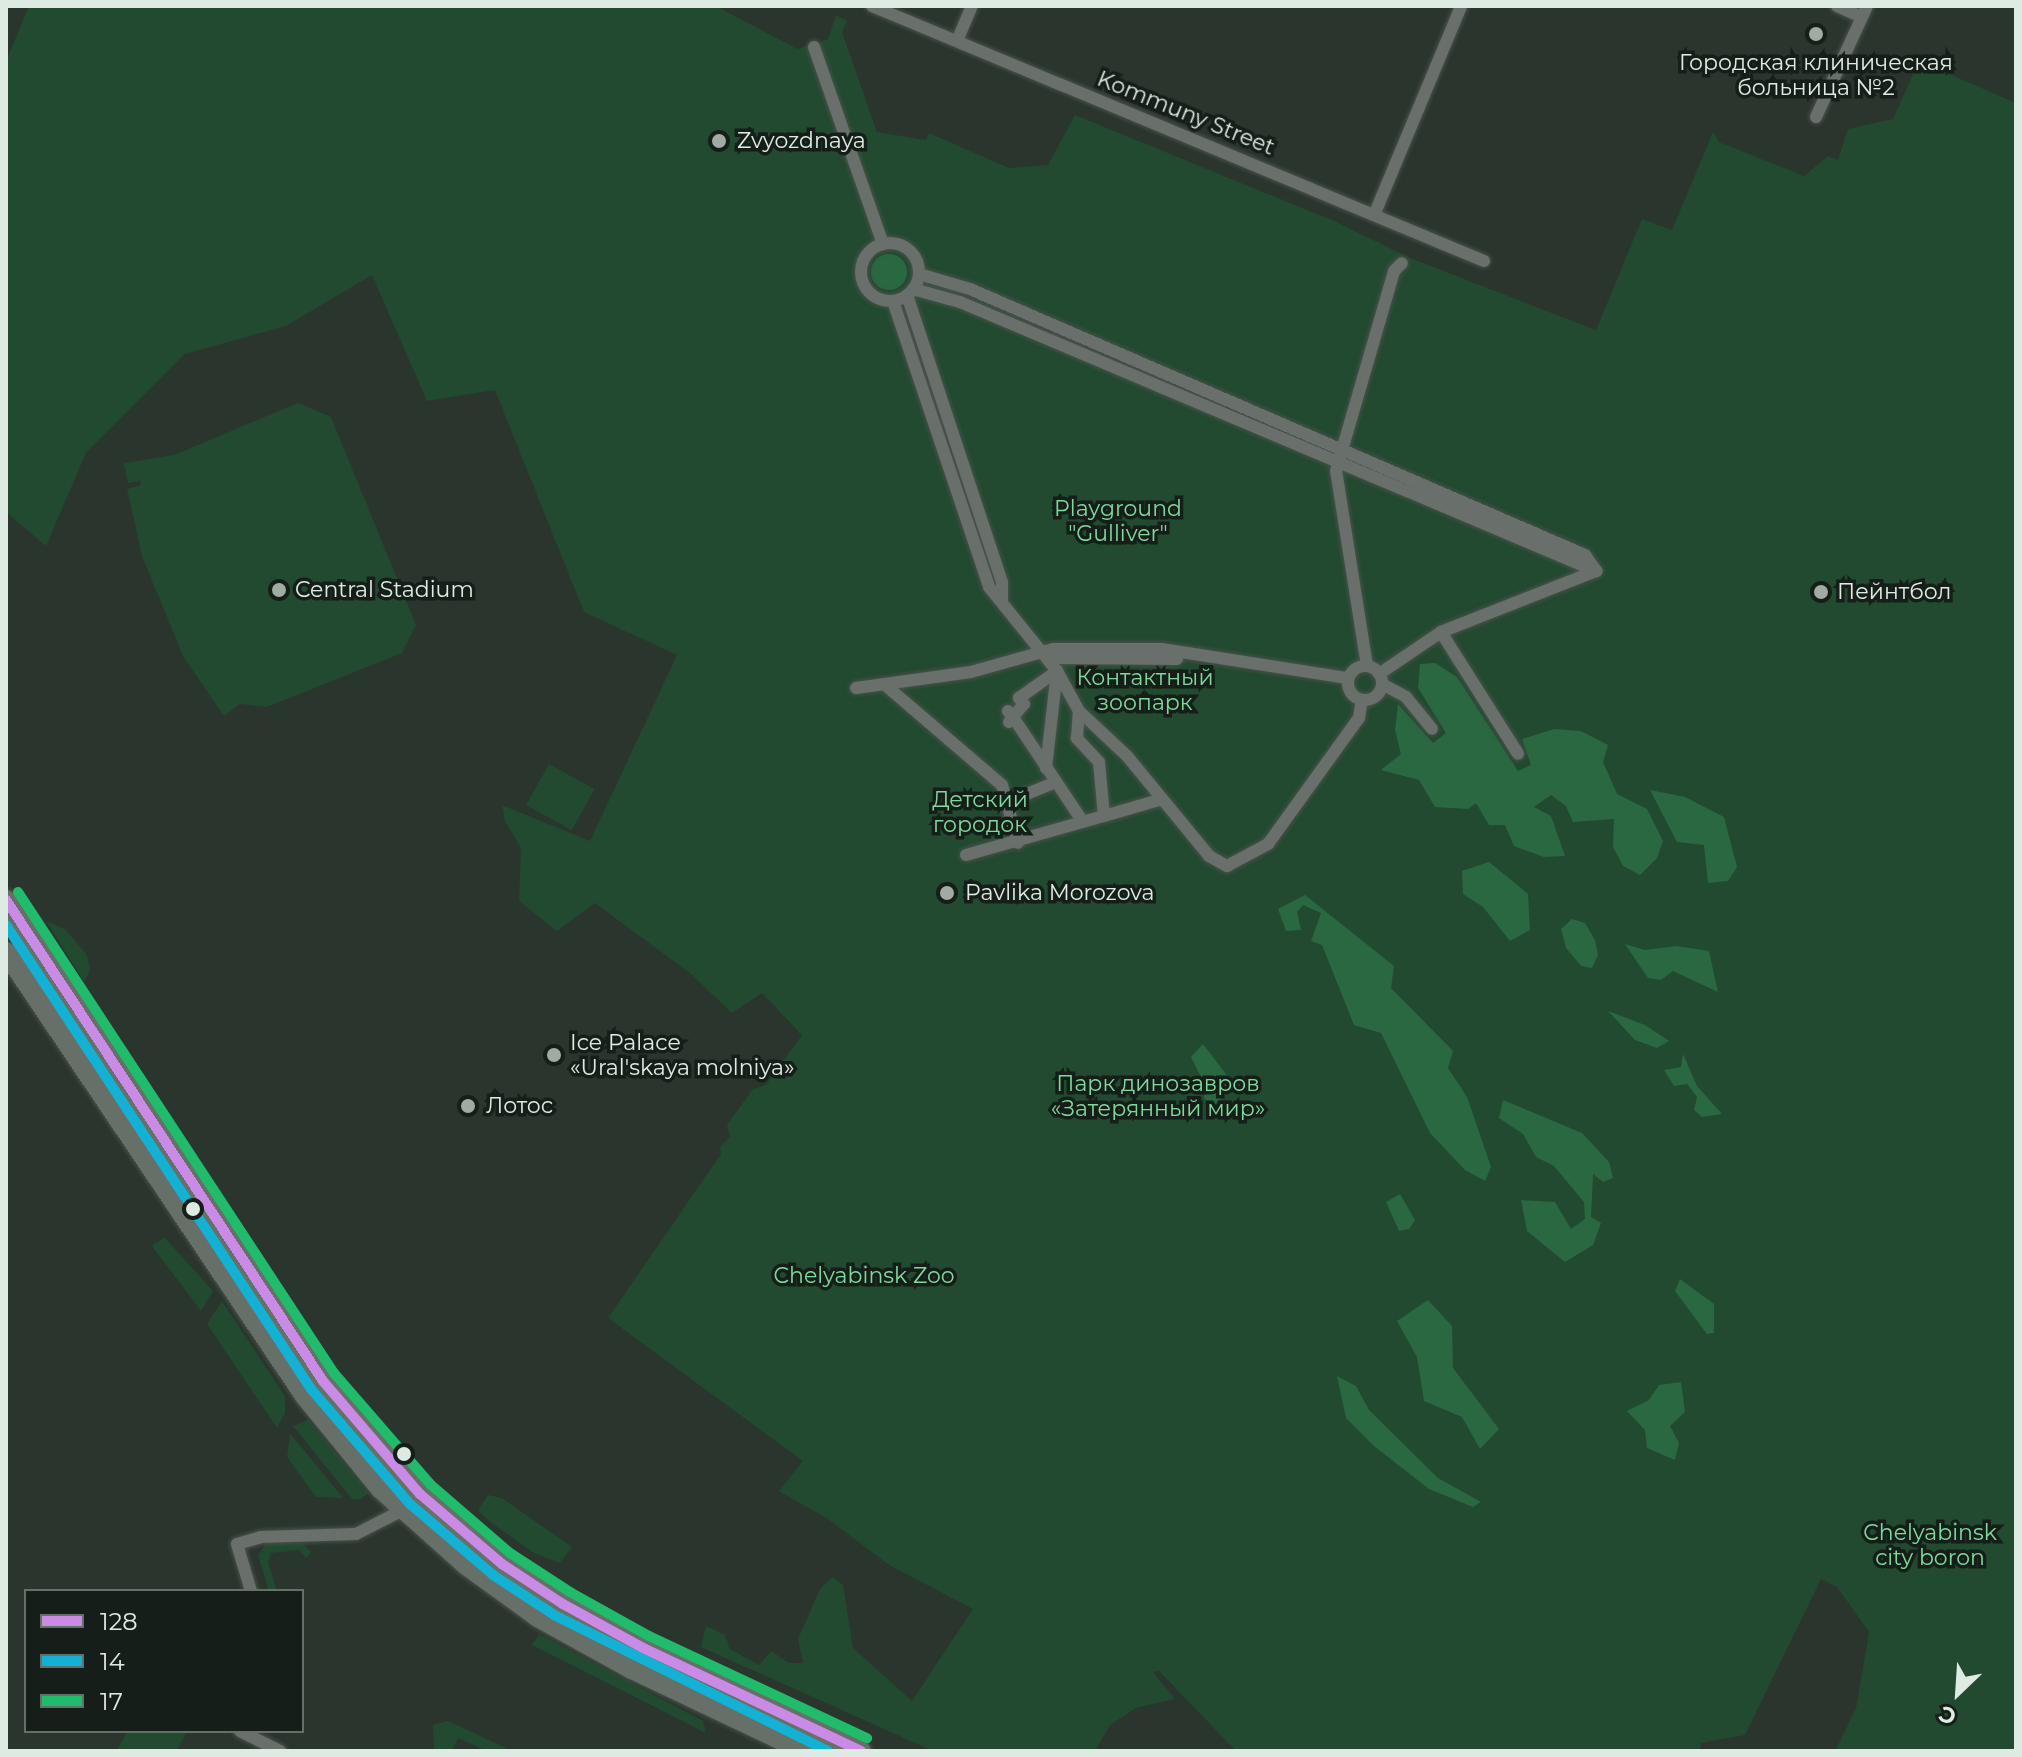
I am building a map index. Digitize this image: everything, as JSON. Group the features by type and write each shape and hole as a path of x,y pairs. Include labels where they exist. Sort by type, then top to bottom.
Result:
{"main road":[{"path":"6,900 323,1381 420,1494 502,1564 563,1604 643,1648 861,1751"},
{"path":"6,952 132,1144 305,1396 403,1510 538,1617 632,1669 805,1751"},
{"path":"132,1144 156,1129"},
{"path":"403,1510 420,1494"}],"street":[{"name":"Kommuny Street","path":"872,6 1484,261"},
{"path":"957,41 972,6"},
{"path":"1375,213 1461,6"},
{"path":"1816,117 1864,12 1837,6"},
{"path":"814,47 883,244"},
{"path":"919,274 910,292 893,301 874,296 862,281 867,254 883,244 908,250 919,274 970,289 1585,555 1596,571"},
{"path":"1402,263 1394,271 1339,449 1337,465 1367,666 1406,697 1432,729"},
{"path":"910,292 960,302 1337,465 1596,571"},
{"path":"910,292 1002,582 1002,601"},
{"path":"856,688 971,672 1037,652 1162,649 1348,682 1362,700 1359,718 1270,841 1227,866 1209,856 1162,799 1079,711 1057,671 1037,652 989,587 893,301"},
{"path":"1362,700 1378,695 1380,679 1441,632 1596,571"},
{"path":"1441,632 1518,754"},
{"path":"1348,682 1367,666"},
{"path":"1057,671 1019,698 1024,704 1010,717 1083,822"},
{"path":"1046,768 1057,671"},
{"path":"884,684 1002,785 1018,843"},
{"path":"1079,711 1077,738 1099,762 1104,816"},
{"path":"1007,802 1056,782"},
{"path":"966,855 1018,843 1162,799"},
{"path":"250,1589 237,1544 261,1537 356,1534 403,1510"},
{"path":"244,1733 280,1751"}],"green space":[{"path":"29,6 716,6 797,49 828,39 836,15 847,21 842,32 877,132 926,140 929,133 1009,168 1048,165 1075,115 1334,221 1410,258 1596,330 1642,219 1672,230 1713,132 1719,142 1804,176 1828,156 1838,160 1848,129 1893,119 1919,61 2016,103 2016,1751 1835,1751 1856,1708 1869,1632 1837,1587 1821,1579 1745,1735 1701,1743 1700,1751 1236,1751 1159,1671 1153,1672 1175,1699 1136,1708 1110,1725 1095,1751 933,1751 701,1647 706,1626 725,1635 730,1649 759,1665 771,1651 789,1663 803,1663 798,1639 820,1589 833,1577 843,1585 853,1648 912,1701 973,1609 889,1565 828,1519 779,1491 803,1461 608,1318 721,1154 720,1147 730,1137 727,1125 753,1089 766,1085 802,1035 762,993 732,1013 691,974 595,903 557,931 519,901 521,848 505,821 502,805 590,841 677,655 584,612 495,390 427,401 372,275 286,326 185,354 86,453 46,546 6,512 6,61"},
{"name":"Central Stadium","path":"298,403 331,417 416,625 402,653 267,707 240,704 224,716 183,656 142,556 127,489 141,485 140,481 128,483 124,463 174,455"},
{"path":"549,764 594,789 572,830 526,805"},
{"path":"46,921 65,929 87,955 90,970 84,982"},
{"path":"164,1237 213,1291 201,1311 152,1246"},
{"path":"222,1301 285,1396 285,1413 277,1428 207,1324"},
{"path":"308,1420 368,1493 361,1499 352,1499 293,1426"},
{"path":"290,1433 343,1498 316,1497 287,1457"},
{"path":"488,1495 502,1498 572,1547 560,1563 534,1553 490,1522 478,1510"},
{"path":"266,1543 303,1543 311,1552 306,1558 299,1550 271,1553 268,1562 276,1589 268,1589 258,1555"},
{"path":"539,1634 703,1721 706,1733 532,1645"},
{"path":"448,1721 508,1751 487,1751 458,1738 452,1751 434,1751 433,1725"},
{"path":"127,1733 186,1733 177,1751 116,1751"}],"shaded area":[{"path":"889,254 901,260 907,272 901,284 889,290 877,284 871,272 877,260"},
{"path":"1435,663 1457,677 1518,771 1531,765 1522,739 1554,729 1581,731 1608,745 1603,762 1617,794 1647,809 1663,841 1657,858 1640,875 1623,866 1613,847 1614,819 1573,822 1566,806 1551,795 1534,807 1551,816 1565,856 1544,857 1514,846 1505,825 1489,825 1476,803 1468,809 1435,807 1419,780 1381,770 1401,754 1395,730 1398,704 1433,743 1446,733 1418,688 1420,664"},
{"path":"1650,790 1685,797 1724,817 1737,867 1728,881 1708,883 1704,845 1677,842"},
{"path":"1489,862 1528,894 1530,930 1510,941 1483,907 1463,894 1462,871"},
{"path":"1305,895 1394,966 1391,988 1453,1051 1448,1068 1467,1097 1491,1167 1485,1181 1465,1170 1430,1133 1381,1033 1354,1025 1322,945 1311,941 1321,913 1303,905 1297,912 1301,930 1286,931 1278,909"},
{"path":"1572,919 1585,923 1595,940 1598,955 1592,968 1581,966 1566,948 1561,929"},
{"path":"1625,944 1645,950 1677,946 1709,951 1718,992 1673,971 1661,980 1648,978"},
{"path":"1608,1011 1645,1025 1669,1041 1657,1048 1635,1040"},
{"path":"1203,1044 1235,1086 1213,1106 1204,1098 1204,1083 1191,1057"},
{"path":"1683,1054 1697,1086 1722,1114 1702,1117 1694,1110 1697,1097 1687,1084 1674,1086 1664,1070 1681,1067"},
{"path":"1503,1100 1582,1133 1609,1162 1613,1178 1603,1182 1593,1174 1591,1217 1601,1223 1593,1245 1565,1262 1527,1231 1521,1200 1555,1202 1571,1229 1585,1219 1584,1202 1554,1166 1536,1157 1523,1134 1499,1118"},
{"path":"1400,1194 1415,1220 1409,1229 1399,1231 1386,1202"},
{"path":"1680,1279 1714,1304 1714,1333 1707,1334 1675,1291"},
{"path":"1428,1300 1452,1326 1453,1368 1499,1429 1480,1449 1462,1417 1424,1401 1417,1357 1397,1321"},
{"path":"1337,1376 1356,1386 1369,1410 1438,1478 1481,1502 1473,1507 1429,1489 1374,1446 1346,1418"},
{"path":"1681,1382 1685,1412 1670,1426 1679,1443 1675,1460 1647,1448 1645,1430 1627,1411 1649,1400 1659,1385"}],"transit line":[{"name":"17","path":"18,892 334,1373 430,1484 510,1553 570,1592 649,1636 867,1738"},
{"name":"128","path":"6,900 323,1381 420,1494 502,1564 563,1604 643,1648 861,1751"},
{"name":"14","path":"6,925 311,1389 410,1504 493,1575 556,1616 828,1751"}],"place":[{"name":"Городская клиническая больница №2","path":"1816,34"},
{"name":"Zvyozdnaya","path":"719,141"},
{"name":"Central Stadium","path":"279,590"},
{"name":"Пейнтбол","path":"1821,592"},
{"name":"Pavlika Morozova","path":"947,893"},
{"name":"Ice Palace «Ural'skaya molniya»","path":"554,1055"},
{"name":"Лотос","path":"468,1106"}],"park label":[{"name":"Playground \"Gulliver\"","path":"1118,520"},
{"name":"Контактный зоопарк","path":"1145,690"},
{"name":"Детский городок","path":"980,812"},
{"name":"Парк динозавров «Затерянный мир»","path":"1158,1096"},
{"name":"Chelyabinsk Zoo","path":"864,1276"},
{"name":"Chelyabinsk city boron","path":"1930,1544"}]}
